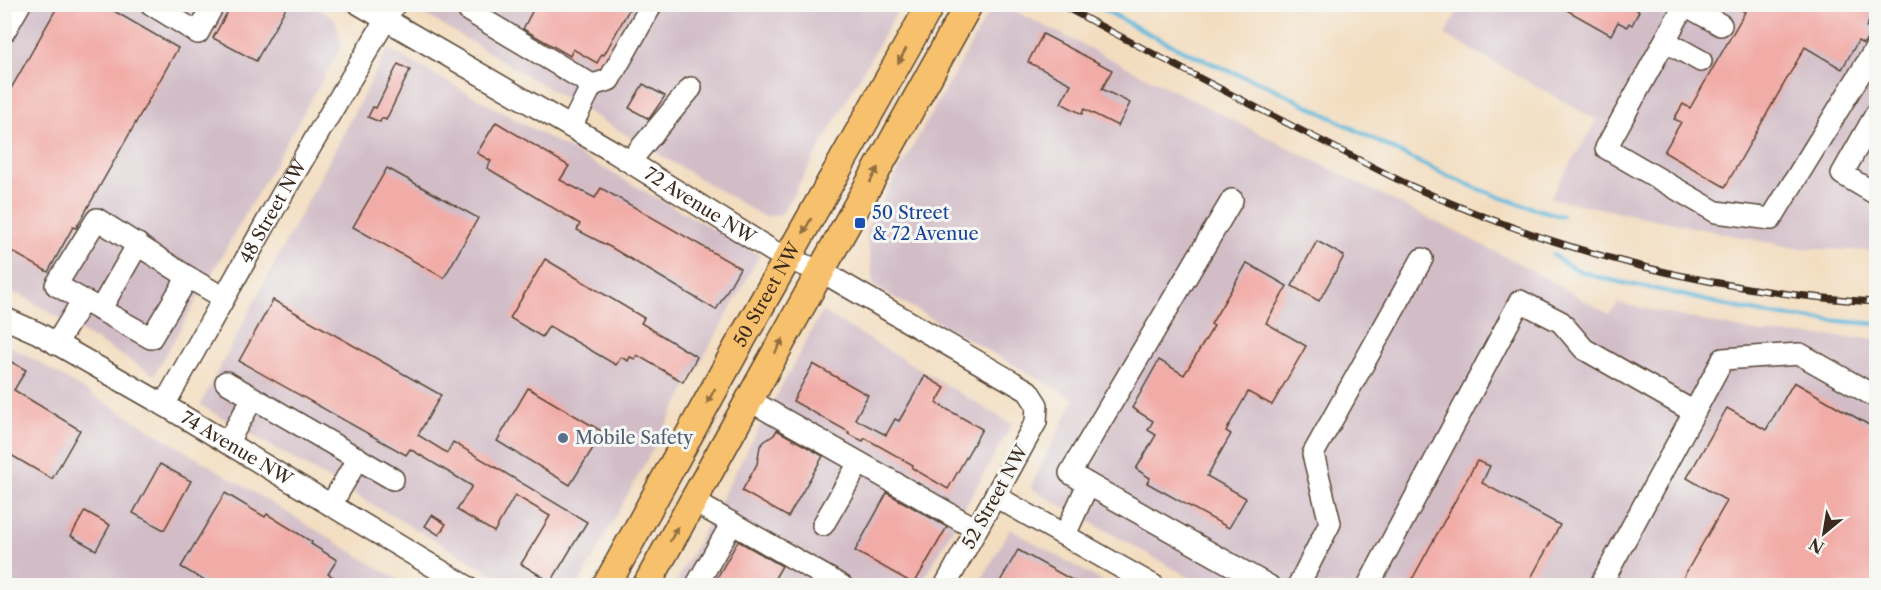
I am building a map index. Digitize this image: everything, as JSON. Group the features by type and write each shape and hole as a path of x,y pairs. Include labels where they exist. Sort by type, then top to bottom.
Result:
{"main road":[{"name":"50 Street NW","path":"606,585 931,4"},
{"name":"50 Street NW","path":"646,585 969,4"}],"street":[{"path":"4,32 20,4"},
{"path":"151,4 198,33 214,4"},
{"name":"72 Avenue NW","path":"359,4 391,13 571,127 787,259 821,271 1017,384 1028,391 1036,405"},
{"path":"473,4 470,11 592,85"},
{"path":"571,127 592,85 609,80 652,4"},
{"path":"1721,25 1685,5 1606,148 1716,212 1771,219 1876,48"},
{"name":"48 Street NW","path":"164,405 283,193 391,13"},
{"path":"1665,41 1701,61"},
{"path":"630,161 691,88"},
{"path":"1876,114 1842,174 1876,194"},
{"path":"1232,200 1070,473 1269,585"},
{"path":"188,277 151,338 56,285 97,219 225,298"},
{"path":"56,344 92,305 138,244"},
{"path":"1298,585 1330,523 1312,454 1422,259"},
{"path":"1368,585 1520,301 1561,322 1584,349 1694,412"},
{"name":"74 Avenue NW","path":"4,318 56,344 164,405 466,585"},
{"path":"1600,585 1723,359 1800,354 1876,397"},
{"path":"226,382 393,479"},
{"path":"227,443 253,398"},
{"path":"749,400 976,529"},
{"name":"52 Street NW","path":"945,585 1036,422 1036,405"},
{"path":"331,505 358,458"},
{"path":"824,525 859,463"},
{"path":"1065,535 1088,484"},
{"path":"995,496 1154,585"},
{"path":"693,501 732,523 812,578 842,585"},
{"path":"696,585 732,523"}],"shaded area":[{"path":"310,4 335,19 342,45 154,375 21,295 5,291 4,5"},
{"path":"409,5 901,5 782,214 764,217"},
{"path":"993,5 1003,5 1516,262 1609,314 1618,303 1761,333 1876,339 1876,585 1203,585 1030,488 1074,399 874,286 866,229"},
{"path":"1461,5 1876,5 1876,251 1795,248 1550,198 1597,120 1445,35"},
{"path":"388,49 760,255 578,585 512,585 200,405"},
{"path":"822,311 1012,424 921,585 674,586"},
{"path":"4,343 28,356 407,585 5,585"},
{"path":"1010,529 1109,585 978,586"}],"building":[{"path":"59,4 102,4 178,48 76,228 73,227 48,272 4,247 4,101"},
{"path":"232,4 288,4 256,61 213,38"},
{"path":"536,4 632,4 604,55 602,54 597,63 573,49 570,56 523,29"},
{"path":"1556,4 1627,4 1639,11 1632,25 1629,23 1627,27 1618,22 1611,35"},
{"path":"1731,4 1876,4 1876,8 1866,27 1873,32 1863,44 1858,41 1842,69 1805,47 1725,187 1664,152 1681,122 1674,119 1683,104 1690,108 1745,12"},
{"path":"1043,34 1112,70 1102,89 1130,103 1118,126 1084,109 1082,114 1061,103 1071,84 1028,62"},
{"path":"398,64 410,70 386,120 382,118 380,122 368,117 373,107 376,108"},
{"path":"643,84 665,96 649,119 629,108"},
{"path":"496,122 569,166 560,180 595,198 601,188 740,268 716,310 612,248 577,230 580,224 487,168 491,161 477,153"},
{"path":"387,168 478,218 444,278 353,227"},
{"path":"1317,241 1344,256 1319,301 1292,286"},
{"path":"545,259 644,318 641,323 697,357 683,382 637,355 635,359 630,357 628,361 621,357 616,365 549,326 542,337 510,318"},
{"path":"1247,263 1287,286 1266,323 1306,346 1272,405 1248,392 1226,431 1231,434 1207,476 1246,498 1229,528 1147,483 1150,478 1136,469 1156,435 1148,430 1153,421 1132,408 1159,360 1184,375 1214,326 1211,324"},
{"path":"273,300 441,395 418,435 447,453 453,442 587,522 551,582 521,564 550,516 515,495 494,532 457,510 472,486 410,449 406,455 239,361"},
{"path":"4,358 26,370 14,390 80,430 52,479 4,451"},
{"path":"813,364 868,395 855,419 886,435 895,419 899,421 925,376 945,388 936,403 982,429 948,489 912,468 913,465 865,438 863,441 848,434 849,432 793,401"},
{"path":"1794,382 1876,429 1876,585 1679,585 1727,501 1687,478 1727,408 1766,430"},
{"path":"528,388 603,432 570,485 497,441"},
{"path":"777,430 823,456 788,517 742,491 757,464 760,446"},
{"path":"1477,461 1490,466 1482,483 1560,525 1527,585 1409,585"},
{"path":"160,464 191,481 164,530 133,513"},
{"path":"225,493 265,517 267,514 337,560 328,574 347,585 212,585 181,567"},
{"path":"887,493 947,527 914,584 855,551"},
{"path":"85,511 110,525 96,550 71,536"},
{"path":"432,515 446,524 439,535 425,526"},
{"path":"738,541 782,566 771,585 713,585"},
{"path":"1018,550 1081,585 998,585"}],"waterway":[{"path":"1096,4 1160,40 1266,85 1448,176 1523,205 1562,216"},
{"path":"1553,254 1576,269 1622,283 1763,313 1876,324"}],"railway":[{"path":"1059,4 1398,180 1521,230 1579,249 1696,279 1816,297 1876,302"}],"place":[{"name":"50 Street & 72 Avenue","path":"860,223"},
{"name":"Mobile Safety","path":"563,438"}]}
